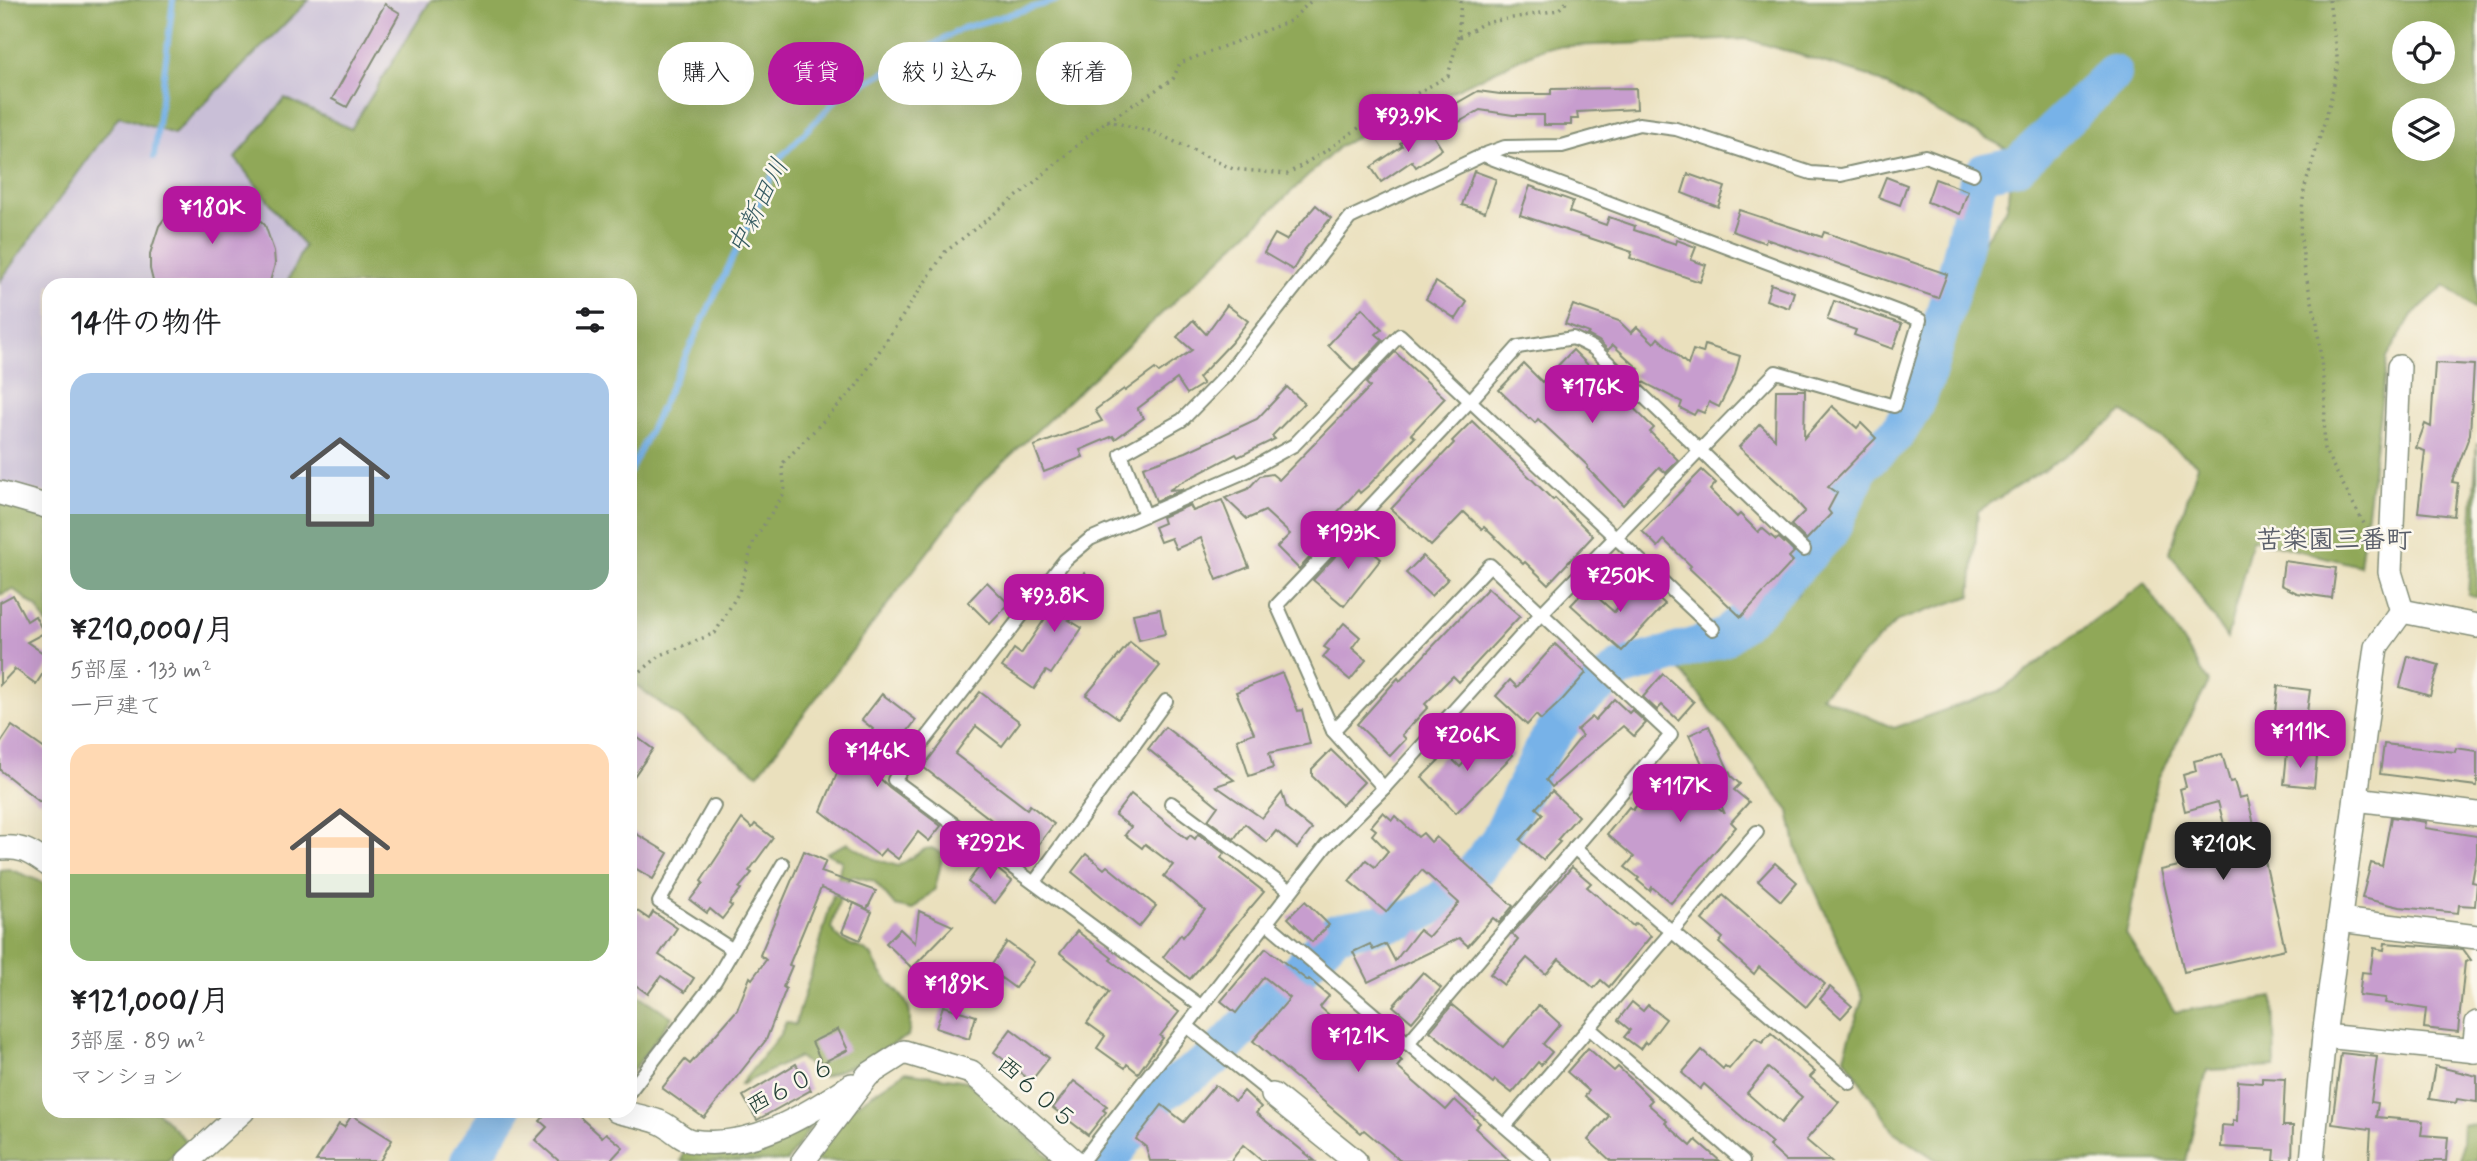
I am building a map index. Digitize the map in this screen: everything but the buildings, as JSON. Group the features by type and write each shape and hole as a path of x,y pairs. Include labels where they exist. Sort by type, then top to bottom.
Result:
{"street":[{"path":"2399,367 2390,572 2402,611"},
{"path":"0,493 42,505"},
{"path":"2402,611 2477,626"},
{"path":"2312,1161 2324,1036 2376,647 2402,611"},
{"path":"2356,799 2477,814"},
{"path":"0,848 16,847 27,850 42,860"},
{"path":"2339,920 2477,937"},
{"path":"2324,1036 2475,1051 2477,1023"},
{"name":"西６０５","path":"803,1161 868,1074 904,1052 971,1072 1074,1161"},
{"name":"西６０６","path":"637,1116 662,1123 689,1141 750,1138 773,1131 818,1107 868,1074"},
{"path":"1273,1095 1356,1161"},
{"path":"188,1161 235,1118"}],"lane":[{"path":"1145,515 1121,454 1182,420 1226,375 1350,218 1483,155 1505,147 1562,146 1639,124 1676,129 1811,173 1841,175 1925,156 1973,174"},
{"path":"1082,1161 1326,846 1384,788 1541,614 1776,372 1894,406 1920,320 1483,155"},
{"path":"1202,1007 894,779 1065,560 1090,539 1247,471 1294,445 1400,335 1713,629"},
{"path":"1384,788 1333,731 1277,604 1471,400 1518,346 1573,338 1593,348 1804,550"},
{"path":"1333,731 1490,565 1671,735 1407,1044"},
{"path":"1034,883 1166,701"},
{"path":"1171,803 1290,891"},
{"path":"714,806 659,902 733,950"},
{"path":"1505,1126 1757,832"},
{"path":"1574,848 1850,1083"},
{"path":"637,1082 715,981 783,864"},
{"path":"1266,922 1545,1161"},
{"path":"1187,1026 1273,1095"},
{"path":"1590,1029 1743,1161"}],"path":[{"path":"637,674 661,655 715,633 739,592 754,540 785,492 782,464 855,388 945,252 1107,121 1173,79 1180,63 1290,21 1311,0"},
{"path":"1107,121 1154,132 1233,169 1287,174 1329,149 1374,117 1448,76 1458,38 1461,0"},
{"path":"1458,38 1484,23 1558,10 1569,0"},
{"path":"2329,0 2338,64 2330,103 2304,190 2300,230 2305,272 2317,323 2325,397 2324,449 2372,539"}],"shaded area":[{"path":"309,0 431,0 350,129 289,278 42,278 42,492 0,482 0,281 120,116 174,134"}],"green space":[{"path":"0,0 309,0 174,134 119,116 0,281"},
{"path":"431,0 2477,0 2477,310 2445,285 2412,315 2387,358 2360,566 2252,539 2227,639 2170,552 2198,465 2124,412 2064,457 1978,511 1971,596 1897,621 1821,696 1894,728 2002,690 2145,583 2209,682 2158,778 2126,934 2175,1012 2273,997 2275,1067 2207,1070 2186,1161 1938,1161 1894,1132 1844,1056 1863,997 1797,850 1789,811 1674,662 1797,595 1850,481 1928,398 1936,310 2007,207 2013,152 1869,76 1747,39 1545,47 1341,145 978,486 758,774 637,686 637,278 289,278 304,246 235,158 285,98 351,129"},
{"path":"2477,442 2477,597 2468,594"},
{"path":"0,502 42,514 42,616 37,608 13,589 0,595"},
{"path":"848,843 875,859 898,866 925,849 932,848 943,854 935,889 912,910 895,906 874,881 852,876 843,888 831,928 841,940 871,955 882,974 905,1001 910,1014 908,1036 860,1062 823,1077 799,1057 740,1085 781,1033 786,1022 795,1025 842,861 826,853"},
{"path":"9,869 42,883 42,1118 164,1118 187,1142 167,1161 0,1161 0,870"},
{"path":"637,994 672,1017 637,1065"},
{"path":"905,1072 967,1081 1054,1161 813,1161 850,1109"},
{"path":"2463,1124 2477,1125 2477,1161 2461,1161"},
{"path":"811,1127 787,1161 681,1161 685,1150 736,1150 771,1142"}],"waterway":[{"path":"154,157 173,0"},
{"name":"中新田川","path":"637,457 781,157 837,99 963,28 1058,0"},
{"path":"1107,1161 1162,1093 1212,1060 1336,932 1412,918 1441,900 1473,873 1499,840 1545,745 1576,704 1620,669 1723,638 1756,610 1830,531 1861,465 1898,432 1925,380 1961,257 1977,184 1984,172 2018,165 2113,74"},
{"name":"中新田川","path":"469,1161 497,1118"}],"district":[{"name":"苦楽園三番町","path":"2334,541"}]}
